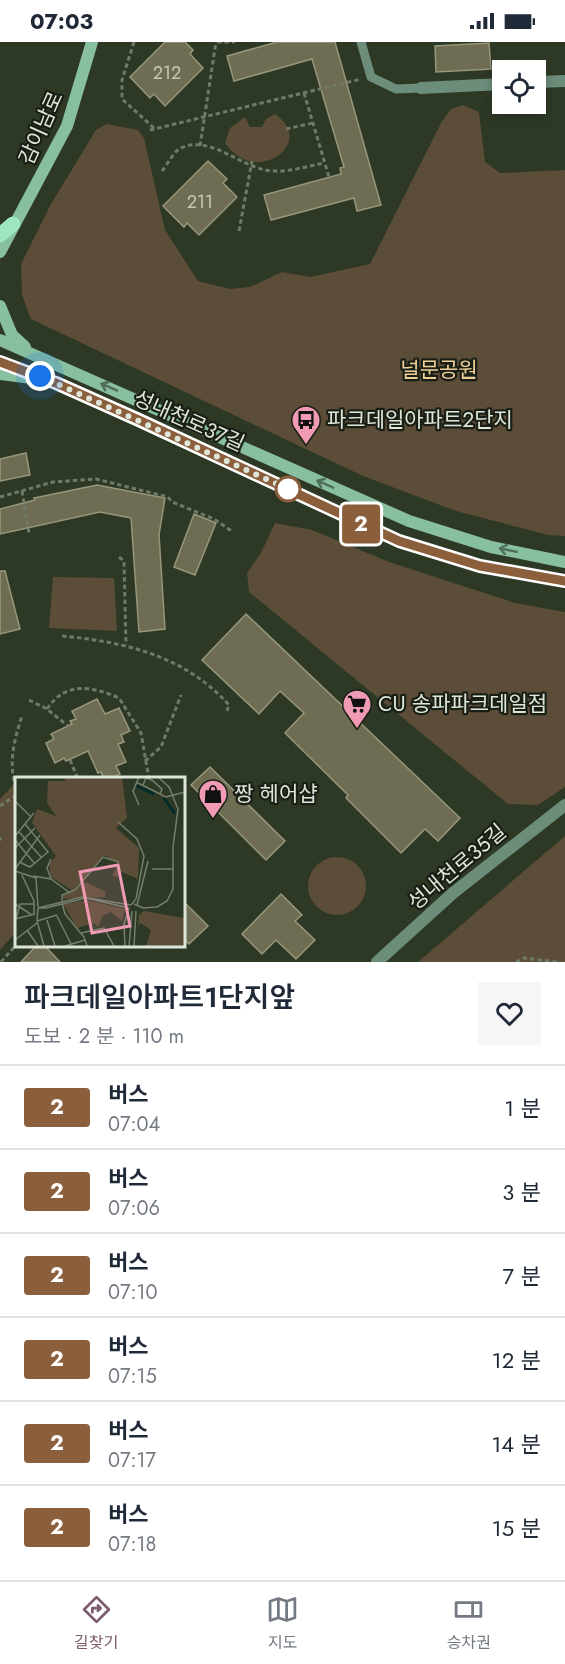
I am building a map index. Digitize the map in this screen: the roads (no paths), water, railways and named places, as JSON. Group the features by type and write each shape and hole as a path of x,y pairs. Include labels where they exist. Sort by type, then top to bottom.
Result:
{"main road":[{"name":"감이남로","path":"13,224 67,126 92,42"},
{"path":"0,245 13,224"},
{"path":"0,306 12,335 33,354"},
{"name":"성내천로37길","path":"0,340 418,524 491,547 565,562"},
{"name":"성내천로37길","path":"0,362 56,383 258,474 371,529 428,552 480,566 565,581"},
{"path":"0,374 56,383"},
{"path":"258,474 267,458"}],"street":[{"path":"546,82 565,81"},
{"path":"421,88 492,84"},
{"name":"성내천로35길","path":"377,962 453,893 565,805"}],"lane":[{"path":"361,42 371,77 396,89 421,88"}],"place":[{"name":"파크데일아파트2단지","path":"306,446"},
{"name":"CU 송파파크데일점","path":"357,730"},
{"name":"짱 헤어샵","path":"213,820"}],"park label":[{"name":"널문공원","path":"439,370"}]}
